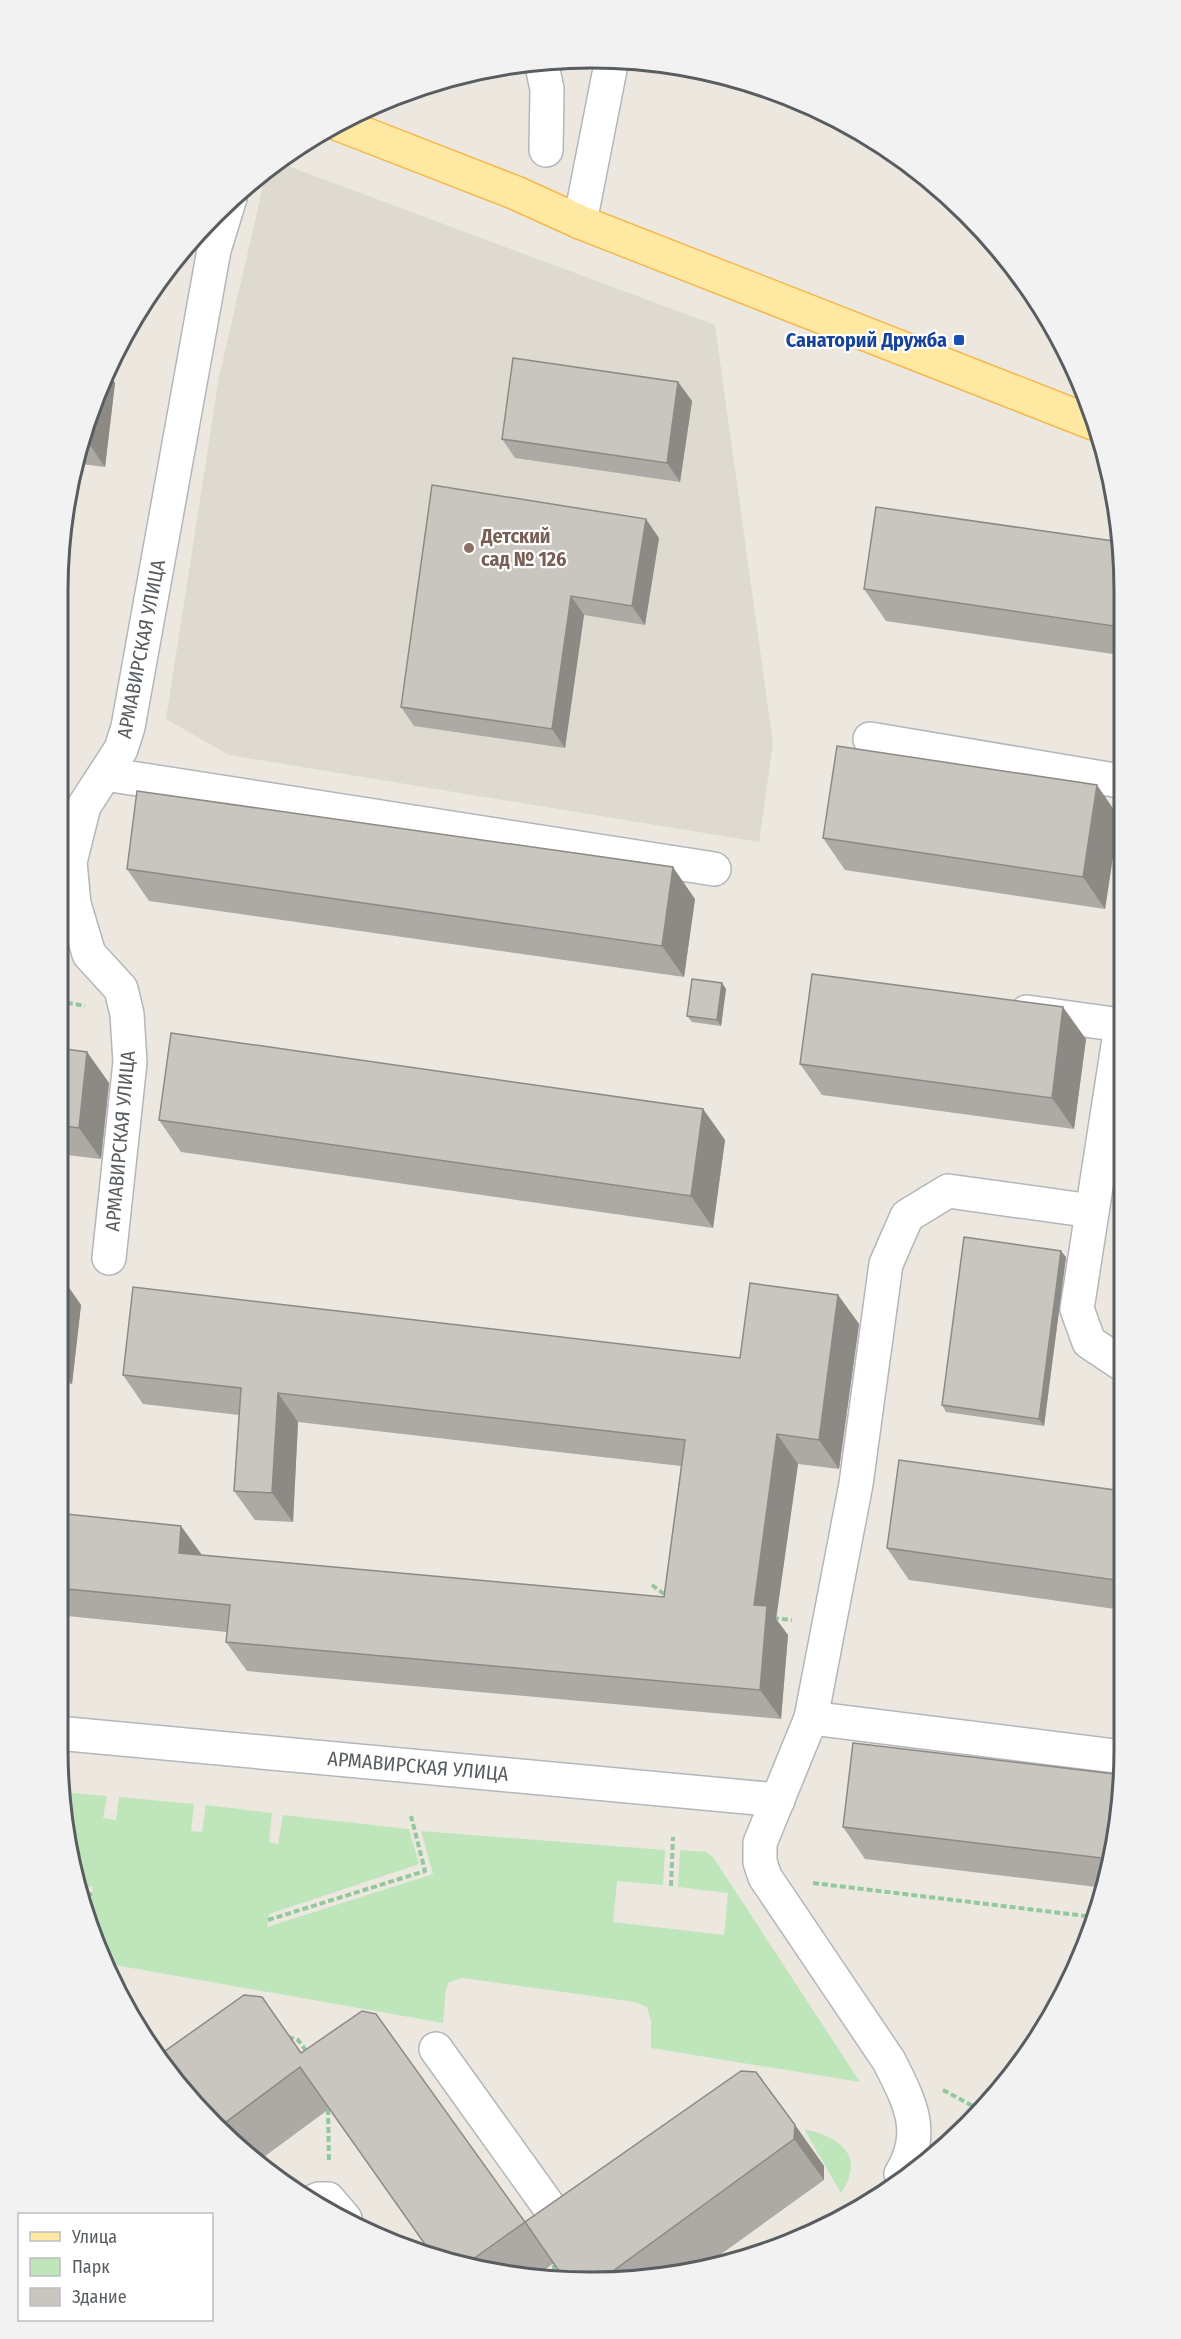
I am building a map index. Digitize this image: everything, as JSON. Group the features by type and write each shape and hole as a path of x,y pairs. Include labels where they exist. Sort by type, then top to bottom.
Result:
{"main road":[{"path":"347,128 516,194 580,222 1085,420"}],"street":[{"path":"580,222 610,69"},
{"path":"544,70 547,89 546,150"},
{"name":"АРМАВИРСКАЯ УЛИЦА","path":"109,1258 130,1062 127,1014 121,989 89,954 74,904 70,862 84,806 122,749 128,727 214,250 224,218"},
{"path":"870,739 1114,780"},
{"path":"105,774 714,869"},
{"path":"1001,1008 1114,1024"},
{"path":"1114,1070 1077,1309 1089,1342 1114,1359"},
{"path":"907,2165 915,2142 914,2115 902,2086 889,2061 765,1877 760,1862 760,1844 811,1718 856,1484 886,1264 907,1216 948,1191 1092,1211"},
{"path":"811,1718 1114,1756"},
{"name":"АРМАВИРСКАЯ УЛИЦА","path":"67,1734 778,1800"},
{"path":"436,2049 556,2214 566,2216 575,2213 614,2186"}],"path":[{"path":"652,1585 674,1602"},
{"path":"772,1618 829,1623"},
{"path":"268,1920 425,1871 411,1816"},
{"path":"671,1886 673,1838"},
{"path":"765,1877 1086,1916"},
{"path":"328,2109 329,2166"},
{"path":"554,2265 554,2270"}],"shaded area":[{"name":"Детский сад № 126","path":"287,166 715,325 773,743 759,842 229,755 166,719 219,377 264,183"}],"green space":[{"path":"70,1793 107,1796 103,1818 116,1820 119,1797 194,1804 191,1831 202,1832 206,1805 272,1813 269,1842 278,1844 283,1815 409,1829 419,1864 269,1914 267,1927 433,1874 421,1831 665,1850 663,1885 617,1881 613,1922 724,1935 728,1893 678,1887 680,1850 706,1852 713,1857 860,2082 651,2048 651,2021 647,2007 635,2002 463,1978 449,1982 446,1989 443,2023 114,1965 90,1902 93,1886 86,1888 85,1884 72,1817"},
{"path":"804,2129 828,2137 845,2150 850,2159 851,2169 841,2193"}],"building":[{"path":"513,358 678,382 667,463 502,439"},
{"path":"432,485 646,519 632,606 571,596 552,729 401,707"},
{"path":"876,507 1111,541 1114,626 864,589"},
{"path":"837,746 1097,785 1083,877 823,838"},
{"path":"137,791 673,867 662,946 127,869"},
{"path":"812,974 1063,1007 1052,1098 800,1064"},
{"path":"692,979 722,983 717,1020 687,1016"},
{"path":"171,1033 703,1109 691,1196 159,1120"},
{"path":"67,1049 87,1052 79,1128 67,1126"},
{"path":"964,1237 1061,1251 1039,1419 942,1405"},
{"path":"750,1283 838,1295 819,1440 777,1434 754,1605 767,1606 760,1690 226,1642 230,1605 67,1589 67,1514 181,1526 179,1553 664,1597 685,1440 278,1393 272,1493 234,1491 241,1388 123,1375 133,1287 740,1358"},
{"path":"899,1460 1114,1490 1114,1580 887,1548"},
{"path":"853,1743 1113,1774 1109,1817 1102,1858 843,1827"},
{"path":"244,1995 262,1997 301,2053 362,2011 376,2014 525,2222 474,2258 426,2245 300,2067 226,2122 197,2093 165,2051"},
{"path":"741,2071 756,2072 795,2125 794,2139 613,2271 558,2270 525,2222"}],"place":[{"name":"Санаторий Дружба","path":"959,340"},
{"name":"Детский сад № 126","path":"469,548"}]}
